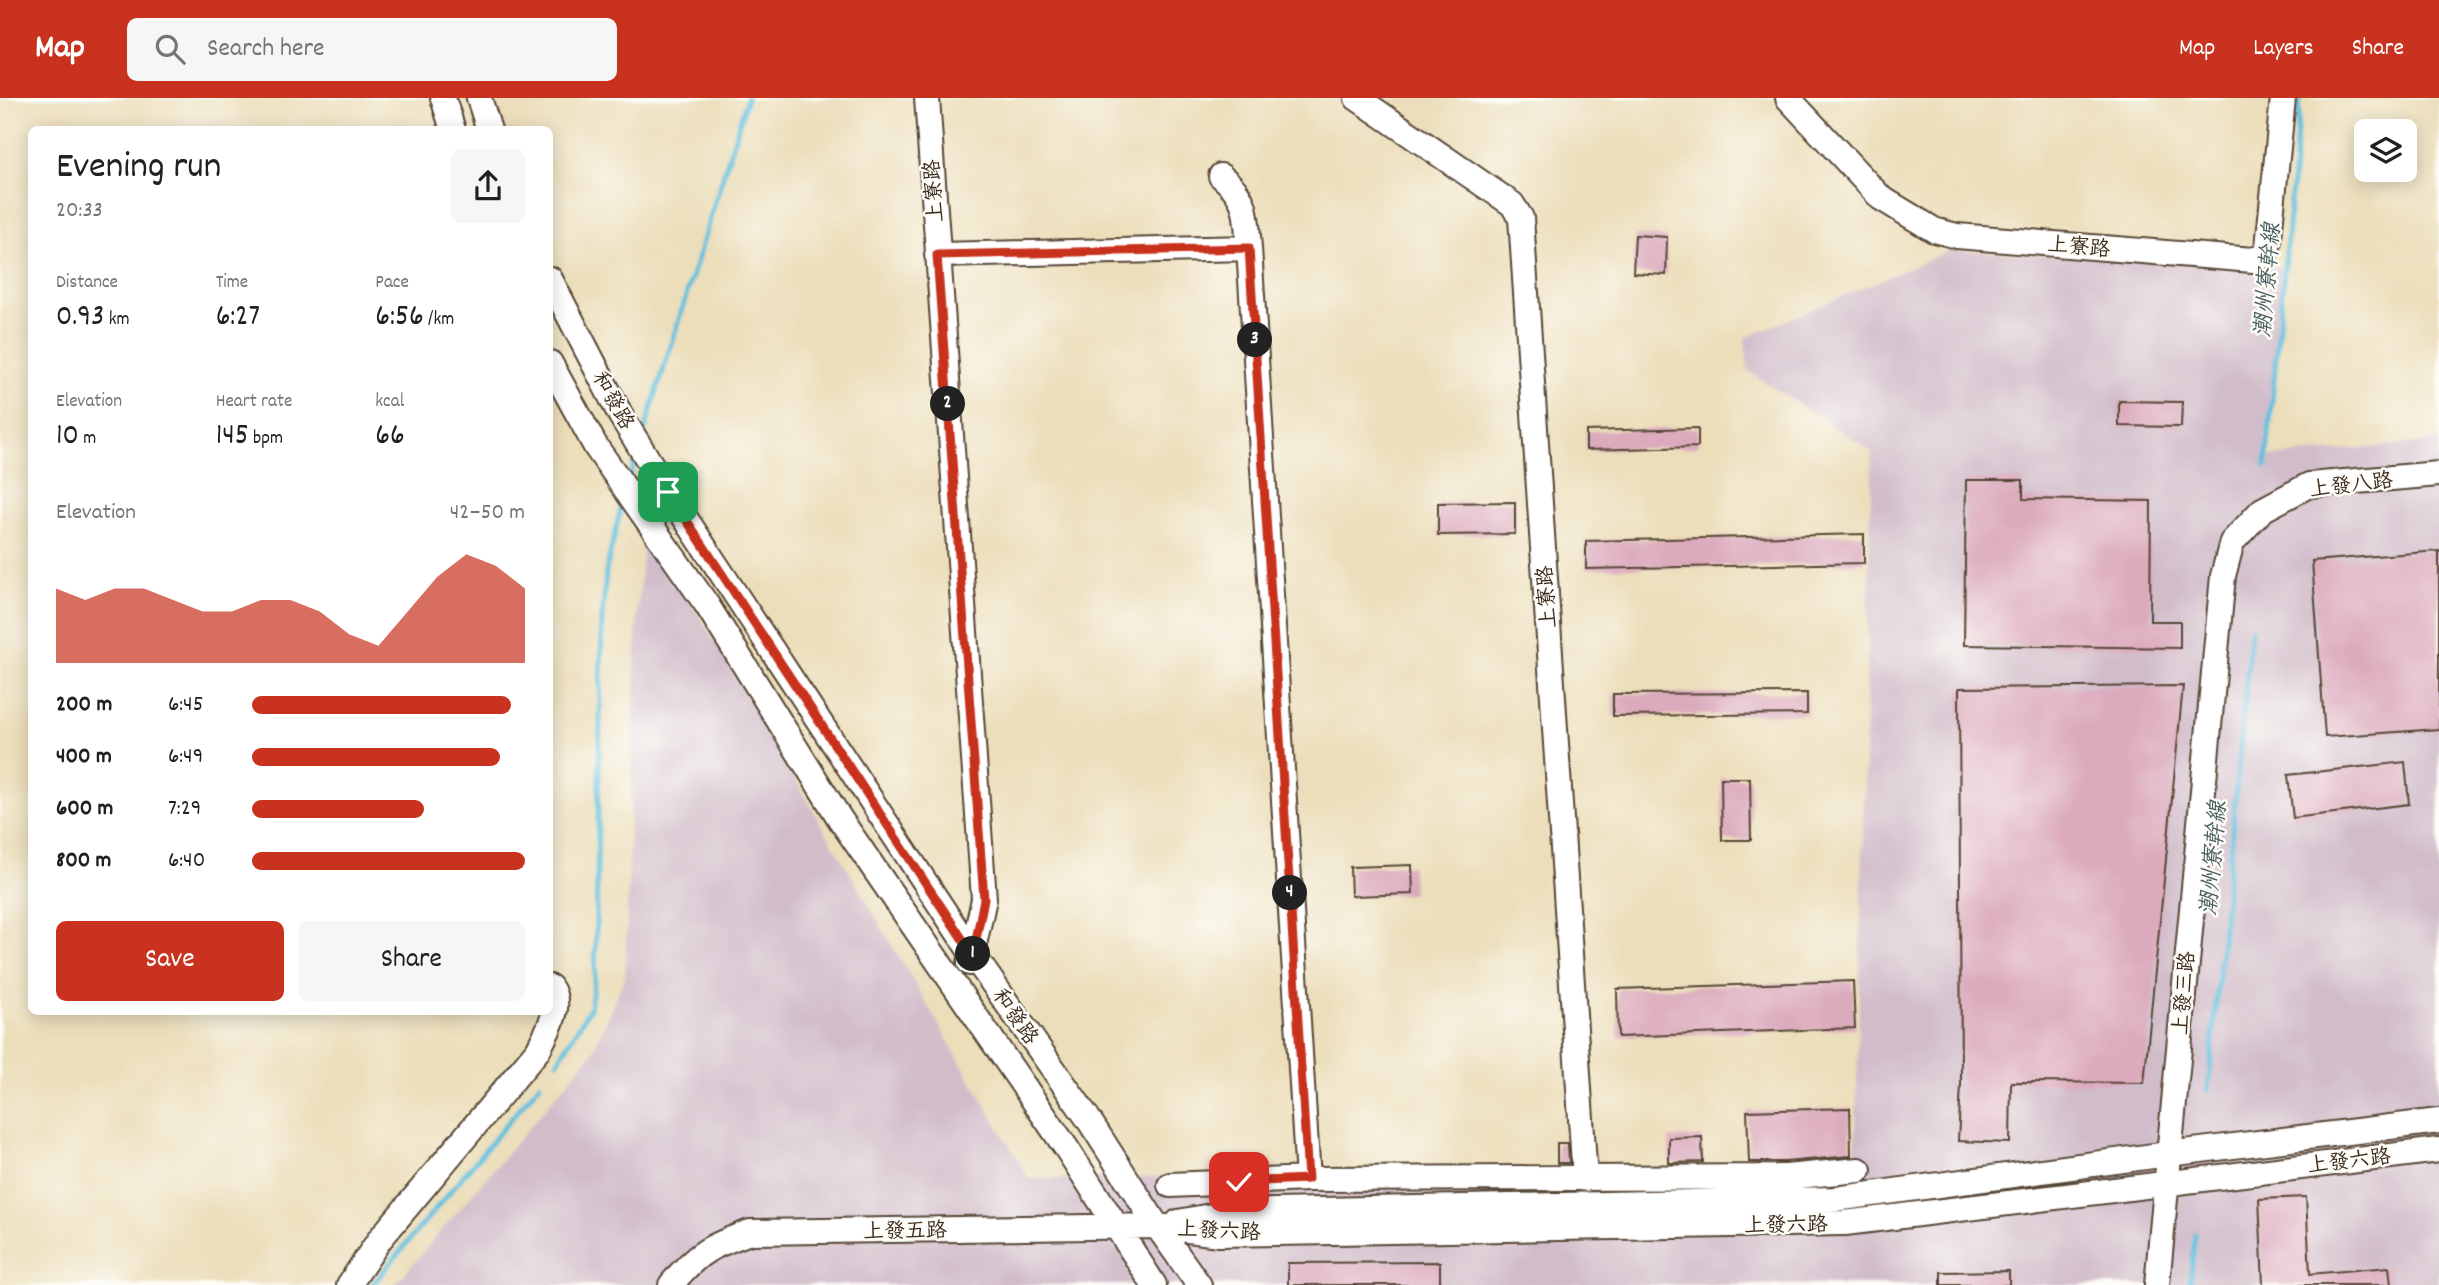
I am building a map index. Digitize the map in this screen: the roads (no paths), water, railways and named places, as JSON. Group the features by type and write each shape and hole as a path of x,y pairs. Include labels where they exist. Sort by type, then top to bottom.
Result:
{"street":[{"path":"443,98 452,126"},
{"path":"479,98 488,126"},
{"name":"上寮路","path":"927,98 984,899 973,955 959,993"},
{"name":"上寮路","path":"1357,98 1512,204 1521,218 1585,1179"},
{"name":"上寮路","path":"1788,98 1881,198 1934,230 1957,236 2253,260 2263,256 2268,247 2283,98"},
{"path":"1221,176 1236,188 1245,206 1249,248 1308,1179"},
{"path":"937,255 1249,248"},
{"name":"和發路","path":"553,285 621,416 668,492 973,955 1087,1117 1157,1226 1199,1285"},
{"name":"和發路","path":"553,368 596,447 708,605 839,819 1067,1149 1154,1285"},
{"name":"上發八路","path":"2223,576 2232,542 2262,510 2309,485 2439,474"},
{"name":"上發三路","path":"2157,1285 2223,576"},
{"path":"349,1285 380,1239 538,1050 553,1019 556,1002 553,994"},
{"name":"上發六路","path":"1157,1226 1233,1212 1835,1199 2439,1121"},
{"name":"上發六路","path":"1157,1226 1219,1234 1845,1223 2439,1150"},
{"path":"1170,1185 1308,1179 1786,1177 1859,1170"},
{"name":"上發五路","path":"671,1285 688,1263 713,1245 750,1232 1157,1226"}],"waterway":[{"path":"643,436 747,98"},
{"name":"潮州寮幹線","path":"2266,466 2300,98"},
{"path":"629,479 637,455"},
{"path":"558,1061 590,1008 595,975 602,621 606,571 623,499"},
{"name":"潮州寮幹線","path":"2208,1090 2251,629"},
{"path":"372,1285 540,1084"},
{"name":"潮州寮幹線","path":"2190,1285 2195,1234"}]}
